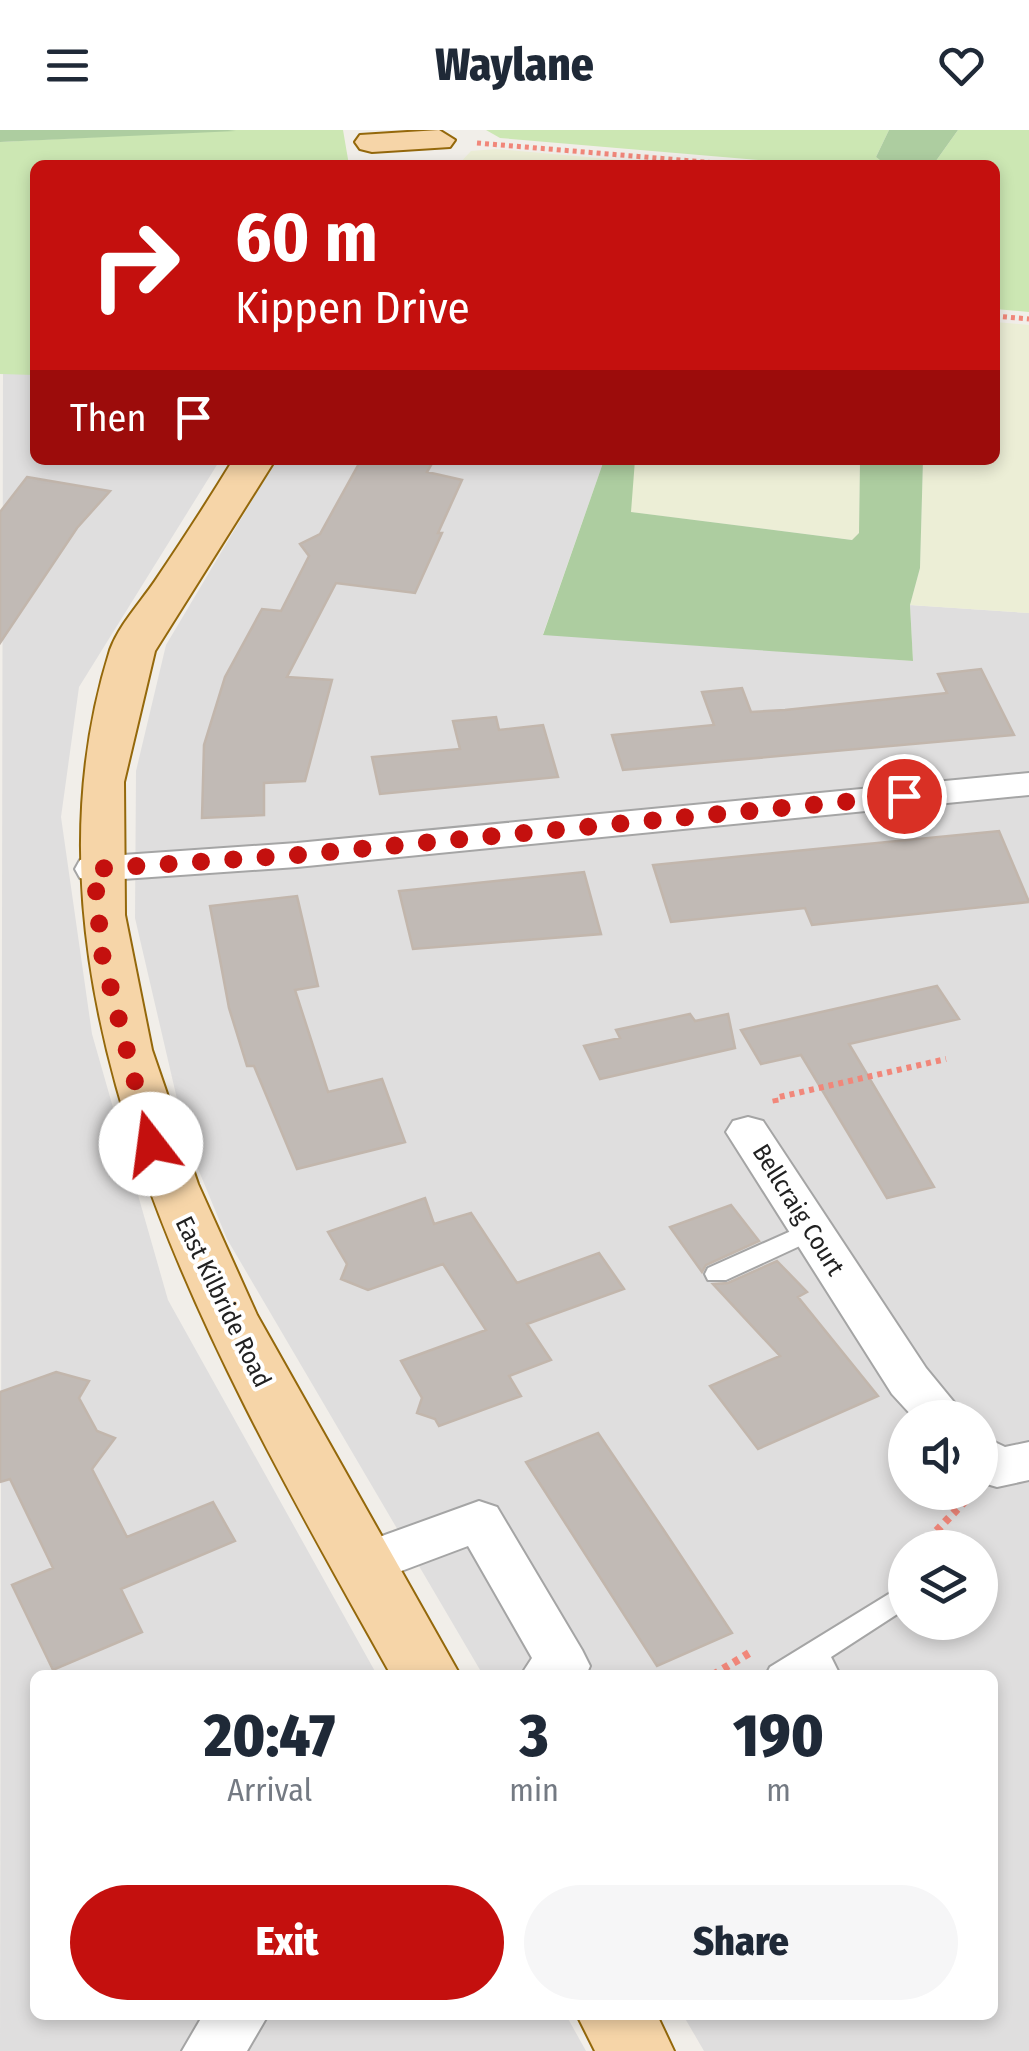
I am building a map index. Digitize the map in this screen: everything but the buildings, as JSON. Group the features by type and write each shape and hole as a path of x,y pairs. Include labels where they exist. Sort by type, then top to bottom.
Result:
{"main road":[{"path":"371,146 435,145"},
{"name":"East Kilbride Road","path":"251,465 133,647 112,713 98,778 94,869 102,954 157,1160 197,1260 423,1670"},
{"path":"618,2020 636,2051"}],"street":[{"path":"94,869 317,853 1029,784"},
{"name":"Bellcraig Court","path":"748,1132 810,1232 910,1381 927,1400"},
{"path":"364,1564 479,1522 564,1666 556,1670"},
{"path":"211,2051 235,2020"}],"lane":[{"path":"716,1274 810,1232"},
{"path":"820,1664 888,1609"}],"path":[{"path":"435,145 664,160"},
{"path":"1000,316 1029,319"},
{"name":"Bellcraig Court","path":"748,1132 776,1106 775,1098 946,1059"},
{"path":"937,1530 956,1510"}],"shaded area":[{"path":"3,370 30,374 30,465 217,465 79,687 61,817 92,1034 168,1300 374,1670 30,1670 30,2020 569,2020 586,2051 0,2051"},
{"path":"273,465 602,465 543,634 913,661 910,605 1029,613 1029,2051 704,2051 686,2020 998,2020 998,1670 480,1670 227,1239 187,1142 135,918 136,771 166,645"}],"green space":[{"path":"0,130 228,130 236,131 0,142"},
{"path":"228,130 343,130 348,160 30,160 30,375 0,374 0,142"},
{"path":"486,130 889,130 876,157 880,160 759,160 500,138"},
{"path":"889,130 958,130 937,160 876,157"},
{"path":"958,130 1029,130 1029,312 1000,309 1000,160 937,160"},
{"path":"496,149 620,160 463,160 471,151"},
{"path":"1000,322 1029,325 1029,613 910,605 920,568 923,465 1000,465"},
{"path":"602,465 635,465 631,512 852,540 859,533 860,465 923,465 920,568 910,605 913,661 543,635"},
{"path":"635,465 860,465 859,533 853,540 630,512"}],"route":[{"path":"151,1144 102,954 94,869 298,855 904,796"}]}
